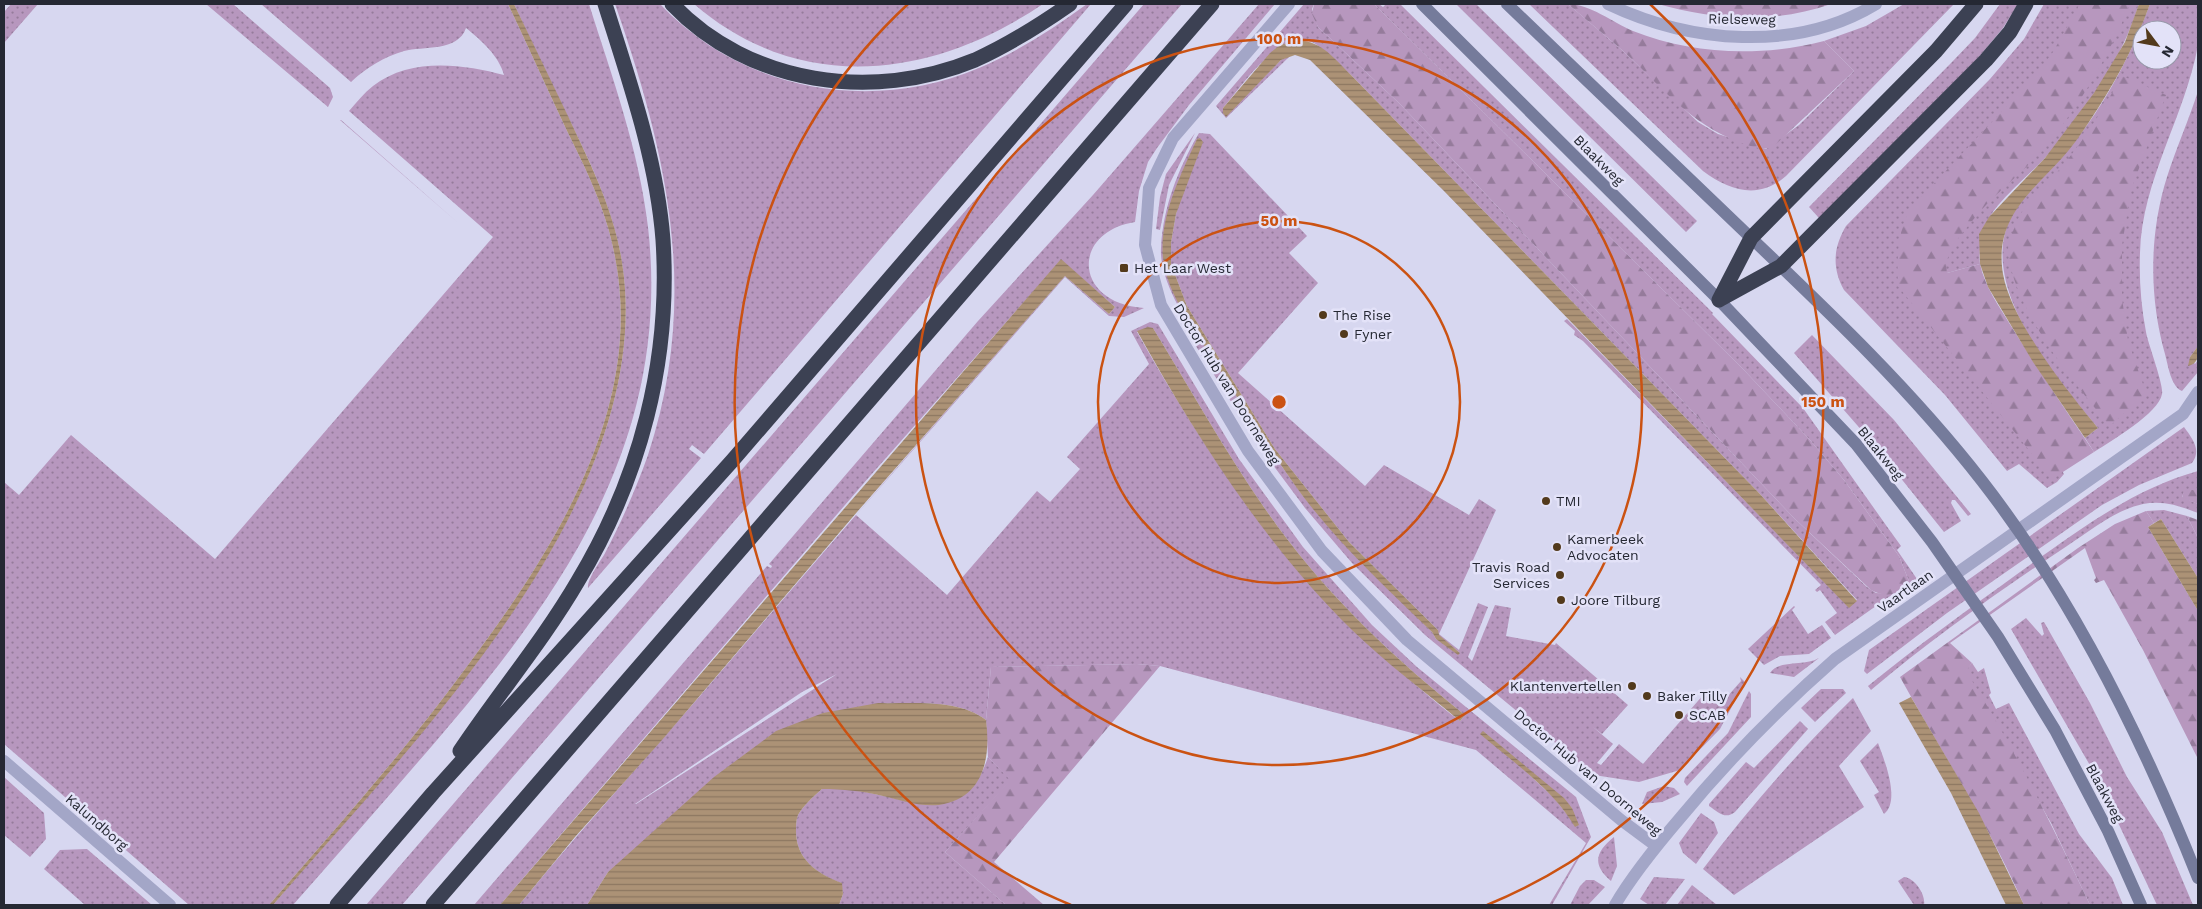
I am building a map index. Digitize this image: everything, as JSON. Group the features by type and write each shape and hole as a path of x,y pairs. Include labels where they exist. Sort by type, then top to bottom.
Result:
{"highway":[{"path":"433,793 489,707 556,617 590,561 629,480 655,388 664,299 663,239 644,133 605,4"},
{"path":"672,4 702,31 748,58 791,74 835,82 859,84 909,78 966,63 1028,32 1070,4"},
{"path":"337,905 433,793 732,461 1126,4"},
{"path":"433,905 1212,4"},
{"path":"1719,300 1751,238 1936,51 1976,4"},
{"path":"1719,300 1781,266 1986,60 2010,32 2026,4"}],"main road":[{"name":"Blaakweg","path":"1422,4 1719,300 1838,424 1932,542 1998,637 2059,738 2108,831 2141,905"},
{"path":"1507,4 1781,266 1916,400 1992,495 2059,593 2112,687 2161,788 2198,878"}],"street":[{"name":"Doctor Hub van Doorneweg","path":"1289,4 1173,138 1149,188 1145,245 1161,305 1248,451 1322,551 1407,640 1621,820 1656,846 1615,905"},
{"name":"Rielseweg","path":"1608,4 1640,19 1679,30 1749,37 1778,36 1814,28 1848,18 1876,4"},
{"name":"Vaartlaan","path":"1656,846 1738,750 1782,705 1835,659 1921,597 2137,448 2183,414 2198,392"},
{"name":"Kalundborg","path":"4,761 170,905"}],"green space":[{"path":"11,4 38,4 4,43 4,12"},
{"path":"206,4 233,4 330,88 333,97 328,107"},
{"path":"261,4 508,4 602,208 615,257 621,314 616,370 604,424 584,477 559,528 498,624 418,730 269,905 189,905 4,744 4,482 19,495 71,435 215,559 493,237 349,111 373,86 403,70 420,67 454,66 504,75 498,61 483,43 466,28 462,36 448,45 397,53 376,63 351,82"},
{"path":"514,4 589,4 631,142 644,198 648,227 651,307 642,381 622,452 593,518 557,582 515,644 468,703 293,905 273,905 392,768 455,691 514,610 565,525 603,438 623,350 622,262 614,225 594,172"},
{"path":"615,4 660,4 693,34 729,57 768,75 809,86 852,91 895,90 937,82 979,68 1021,47 1087,4 1091,4 704,454 692,445 689,449 701,458 588,588 591,576 604,555 628,506 648,455 664,396 672,339 674,283 671,227 662,172 650,116"},
{"path":"694,4 1043,4 1001,29 958,48 914,61 869,66 823,64 779,54 736,34"},
{"path":"1144,4 1182,4 402,905 366,905"},
{"path":"1259,4 1275,4 1189,105 1148,162 1139,191 1135,222 1114,228 1099,239 1091,252 1089,267 1093,281 1104,294 1121,303 1144,308 1124,317 1109,316 1065,277 856,515 947,595 1037,491 1050,502 1080,469 1067,457 1149,364 1131,331 1150,322 1158,324 1239,459 1303,547 1372,625 1417,667 1576,797 1591,837 1552,905 1549,905 1586,843 1476,750 1160,666 1137,664 991,667 986,720 975,713 948,705 878,703 608,872 587,905 519,905 586,826 927,433 1065,276 1109,314 1115,307 1061,260 870,476 500,905 474,905 767,566 771,568 772,566 769,564 978,321 1093,195","holes":["1153,328 1245,479 1298,553 1365,627 1465,715 1460,721 1373,647 1295,565 1260,522 1196,429 1137,332","837,674 635,804 802,692","1483,731 1572,808 1570,818 1554,798"]},
{"path":"1304,4 1314,4 1312,9 1318,27 1399,103 1794,518 1867,587 1876,593 1893,594 1835,635 1825,622 1837,613 1820,590 1817,592 1815,590 1821,585 1583,341 1574,335 1575,331 1564,321 1567,319 1849,607 1857,600 1759,493 1351,75 1317,45 1300,40 1287,43 1275,51 1251,74 1223,108 1225,116 1281,60 1290,56 1226,118 1216,106"},
{"path":"1314,4 1374,4 1743,369 1810,440 1844,480 1899,556 1910,584 1897,593 1887,595 1871,590 1794,518 1399,103 1318,27 1312,14"},
{"path":"1374,4 1379,4 1383,7 1386,4 1400,4 1713,313 1803,408 1901,546 1897,550 1917,579 1910,584 1899,556 1844,480 1810,440 1743,369"},
{"path":"1456,4 1476,4 1697,221 1686,232"},
{"path":"1529,4 1568,4 1623,51 1698,122 1718,134 1766,149 1799,125 1854,71 1824,41 1866,26 1904,4 1954,4 1786,176 1765,188 1745,190 1724,184 1703,171"},
{"path":"1568,4 1593,10 1633,31 1656,39 1703,49 1728,51 1776,50 1824,41 1854,71 1773,147 1756,148 1722,134 1691,115 1623,51"},
{"path":"1658,4 1831,4 1788,15 1745,18 1701,14"},
{"path":"2000,4 2018,4 2003,28 1978,58 1819,218 1809,207 1975,38"},
{"path":"2044,4 2139,4 2112,66 2087,106 2044,159 1994,210 1985,228 1980,253 1980,264 1947,273 2064,474 2057,482 2047,488 2019,464 2007,471 1945,395 1844,290 1837,274 1836,266 1836,250 1846,226 1990,79 2024,39"},
{"path":"2080,4 2130,4 2111,47 2076,106 2032,161 1987,204 1963,232 1950,251 1946,266 1947,273 1980,264 1985,281 1997,304 2094,452 2052,479 1898,286 1898,256 1902,227 1910,209 2037,74 2053,52"},
{"path":"2150,4 2198,4 2199,40 2192,72 2148,199 2140,253 2144,322 2161,382 2162,394 2159,401 2144,418 2094,452 2085,438 2098,428 2043,358 2026,331 2013,302 2004,274 2003,246 2010,219 2016,209 2030,189 2084,130 2132,47 2132,70 2182,70 2182,20 2144,20"},
{"path":"2122,76 2166,95 2131,190 2122,245 2122,298 2128,341 2146,393 2110,426 2063,367 2033,321 2012,273 2008,251 2009,243 2022,211 2080,143"},
{"path":"2198,91 2198,346 2190,357 2195,364 2198,360 2198,372 2182,391 2175,385 2170,375 2160,332 2154,288 2154,243 2161,199 2167,177"},
{"path":"340,120 341,120 457,222"},
{"path":"1195,133 1169,185 1160,230 1156,229 1160,197 1166,174"},
{"path":"1199,133 1210,134 1307,236 1289,253 1318,283 1238,373 1365,486 1384,465 1469,515 1479,499 1496,510 1439,634 1459,650 1478,603 1488,607 1468,657 1472,661 1495,605 1511,608 1506,636 1555,645 1556,643 1628,705 1602,734 1593,727 1613,744 1597,763 1601,765 1619,744 1643,764 1704,694 1719,706 1741,681 1740,677 1745,682 1720,729 1680,770 1639,782 1594,775 1425,635 1352,563 1305,508 1261,449 1194,343 1198,340 1168,284 1161,259 1162,233 1168,203 1178,174","holes":["1197,139 1176,214 1171,243 1171,264 1187,306 1275,449 1349,542 1438,630 1438,635 1460,653 1436,639 1432,632 1336,534 1303,496 1270,450 1203,343 1165,268 1163,251 1173,199"]},
{"path":"1812,335 1894,420 1971,514 1968,516 1955,500 1952,500 1951,503 1961,521 1944,532 1871,441 1794,353"},
{"path":"2184,427 2195,444 2196,453 2192,463 2139,485 2102,505 1947,613 1867,674 1864,671 1869,650"},
{"path":"2198,471 2198,490 2185,490 2182,497 2198,504 2198,513 2171,504 2150,503 2133,507 2113,516 1967,615 1871,690 1868,686 1943,628 2083,528 2150,489"},
{"path":"2184,490 2198,490 2198,504 2182,498"},
{"path":"2164,510 2187,516 2198,538 2198,578 2161,519 2154,523 2146,511"},
{"path":"2146,511 2154,523 2148,527 2198,611 2198,759 2143,650 2104,580 2096,583 2094,580 2096,578 2085,548 1950,643 1972,663 1966,671 2000,728 2031,786 2090,905 2024,905 1996,846 1900,677 2078,548 2115,524"},
{"path":"2187,516 2198,520 2198,538"},
{"path":"1794,606 1792,610 1808,634 1822,625 1831,638 1809,654 1780,656 1764,665 1748,649"},
{"path":"2026,618 2042,636 2044,634 2041,623 2044,622 2090,703 2127,777 2162,832 2193,905 2157,905 2095,774 2011,629"},
{"path":"1819,658 1794,677 1770,673 1779,666 1813,661"},
{"path":"1972,663 1978,672 1984,668 1991,693 1989,695 1996,709 2009,703 2079,834 2112,878 2123,905 2090,905 2051,823 1965,671"},
{"path":"1137,664 1160,666 994,862 1044,905 1006,905 945,852 1010,780 988,757 986,720 991,667"},
{"path":"1821,689 1843,689 1846,693 1815,722 1801,708"},
{"path":"1749,691 1751,694 1751,717 1687,786 1684,782 1685,778 1728,733"},
{"path":"1853,698 1871,731 1839,766 1864,807 1734,895 1703,869 1775,781"},
{"path":"1800,721 1808,729 1735,812 1725,815 1709,806 1746,762 1754,768"},
{"path":"1878,743 1887,769 1891,790 1889,808 1884,814 1874,795 1879,792 1860,761"},
{"path":"988,757 1011,780 945,852 1006,905 839,905 843,894 841,883 816,870 804,857 797,841 796,825 798,815 812,798 822,789 849,789 913,802 932,804 949,802 964,794 978,780"},
{"path":"4,777 44,813 46,839 30,857 4,835"},
{"path":"1664,786 1674,788 1680,794 1662,802 1642,804 1647,792"},
{"path":"1701,813 1714,822 1718,833 1696,864 1683,853 1679,843"},
{"path":"1614,837 1617,866 1611,881 1601,869 1598,859 1603,848"},
{"path":"87,849 152,905 85,905 44,869 60,850"},
{"path":"1654,877 1685,879 1665,905 1649,905 1640,899"},
{"path":"1904,877 1912,880 1919,888 1924,905 1914,905 1898,881"},
{"path":"1586,880 1594,880 1605,887 1588,905 1570,905 1580,886"},
{"path":"1692,885 1717,905 1677,905"}],"shaded area":[{"path":"508,4 514,4 585,151 607,205 618,243 622,262 623,350 603,438 565,525 514,610 455,692 392,769 273,905 269,905 394,760 442,700 498,624 559,528 584,477 604,424 616,370 621,314 615,257 602,208 589,177"},
{"path":"2139,4 2150,4 2144,20 2133,20"},
{"path":"2132,23 2132,48 2115,79 2073,145 2026,196 2017,209 2009,223 2004,238 2002,255 2003,274 2008,293 2017,313 2042,355 2098,428 2085,438 2033,362 1988,287 1980,264 1979,234 1989,217 2045,158 2094,93 2125,42"},
{"path":"1304,41 1320,47 1339,63 1759,493 1857,601 1849,608 1443,190 1310,60 1295,55 1281,60 1226,117 1223,113 1223,108 1270,53 1280,45"},
{"path":"1200,138 1203,142 1176,214 1171,243 1171,264 1187,306 1275,449 1349,542 1438,630 1439,635 1460,653 1458,655 1436,639 1432,632 1364,566 1302,495 1256,428 1182,311 1170,285 1163,258 1164,227 1178,181 1197,139"},
{"path":"1061,259 1115,307 1109,314 1065,276 857,512 662,740 575,837 519,905 500,905"},
{"path":"1148,327 1153,328 1245,479 1298,553 1365,627 1465,715 1460,721 1392,666 1353,631 1291,563 1234,489 1184,411 1137,331"},
{"path":"2198,346 2196,361 2188,366 2190,357"},
{"path":"2161,519 2198,578 2198,611 2148,527"},
{"path":"1911,697 1979,813 2024,905 2006,905 1951,793 1899,703"},
{"path":"878,703 948,705 975,713 986,720 987,748 985,762 975,785 966,794 954,801 939,805 917,804 868,793 837,789 822,789 812,798 798,815 796,825 797,841 804,857 816,870 842,883 843,894 839,905 587,905 608,872 714,777 776,731 823,713"},
{"path":"1483,731 1564,798 1572,808 1579,825 1575,827 1566,813 1544,789 1480,734"}],"place":[{"name":"Het Laar West","path":"1124,268"},
{"name":"The Rise","path":"1323,315"},
{"name":"Fyner","path":"1344,334"},
{"name":"TMI","path":"1546,501"},
{"name":"Kamerbeek Advocaten","path":"1557,547"},
{"name":"Travis Road Services","path":"1560,575"},
{"name":"Joore Tilburg","path":"1561,600"},
{"name":"Klantenvertellen","path":"1632,686"},
{"name":"Baker Tilly","path":"1647,696"},
{"name":"SCAB","path":"1679,715"}]}
